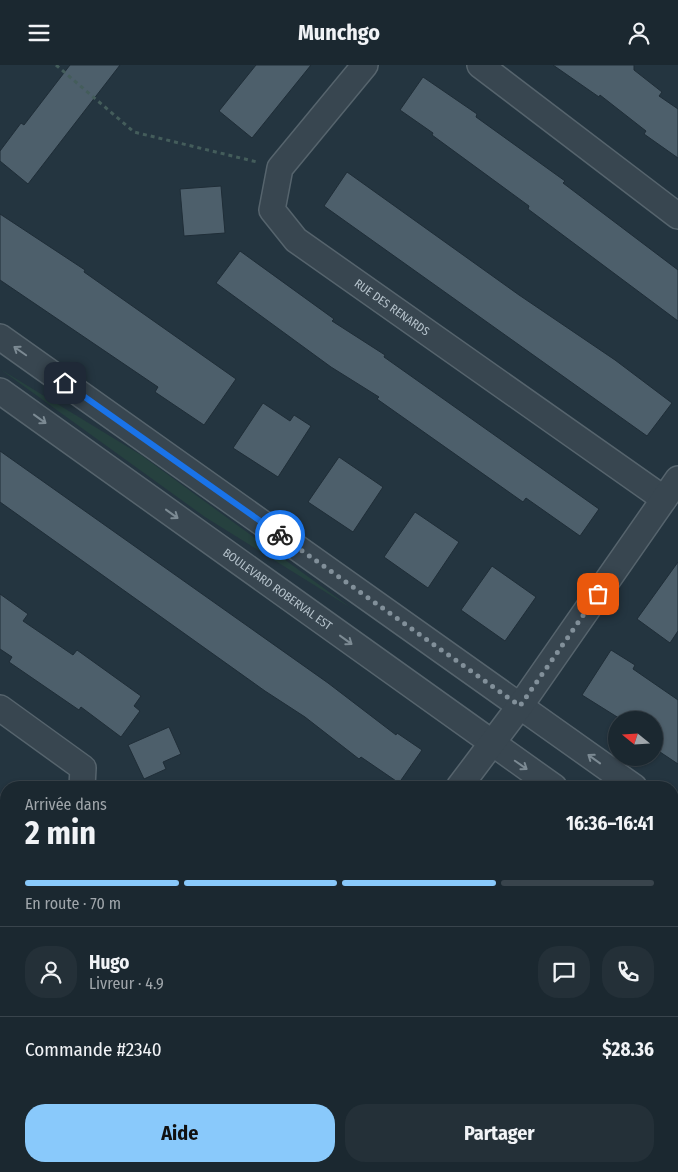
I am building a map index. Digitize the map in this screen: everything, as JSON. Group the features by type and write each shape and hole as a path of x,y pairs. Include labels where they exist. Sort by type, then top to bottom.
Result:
{"street":[{"name":"RUE DES RENARDS","path":"366,65 280,168 272,210 296,240 671,489 520,706 463,781"},
{"path":"480,65 678,216"},
{"path":"0,337 626,781"},
{"name":"BOULEVARD ROBERVAL EST","path":"0,391 545,781"},
{"path":"0,708 83,768 82,781"}],"path":[{"path":"56,65 134,132 280,168"}],"green space":[{"path":"0,369 141,455 351,608 205,517"}],"building":[{"path":"70,65 120,65 28,184 0,161 0,151 21,123 24,125"},
{"path":"256,65 311,65 252,138 219,111"},
{"path":"553,65 634,65 634,70 662,92 659,96 678,109 678,158 644,134 646,131 600,95 599,97"},
{"path":"423,77 477,114 476,117 565,181 563,183 678,270 678,321 528,209 529,206 432,135 433,133 400,110"},
{"path":"347,172 519,295 615,360 672,403 647,436 324,206"},
{"path":"221,186 225,233 184,236 180,189"},
{"path":"0,214 85,270 84,272 236,379 204,425 155,392 158,387 0,280"},
{"path":"240,251 334,319 332,321 385,355 384,357 599,509 580,536 526,498 523,502 377,399 379,397 331,367 216,283"},
{"path":"263,403 290,421 294,415 311,426 278,477 233,448"},
{"path":"0,451 328,683 396,735 397,733 422,750 400,781 396,781 361,757 359,759 305,717 265,691 0,502"},
{"path":"339,457 383,487 353,532 308,502"},
{"path":"415,512 459,542 428,588 384,557"},
{"path":"678,562 678,631 670,643 637,619"},
{"path":"492,566 536,597 505,641 461,610"},
{"path":"0,594 28,614 23,621 73,655 77,650 141,696 134,706 140,711 121,737 81,707 79,710 9,662 12,657 0,649"},
{"path":"611,650 635,665 633,669 678,700 678,764 663,754 663,711 608,711 582,695"},
{"path":"169,727 181,754 163,762 166,769 144,779 128,745"}],"way so far":[{"path":"280,535 520,706 598,594"}],"route":[{"path":"65,383 280,535"}]}
